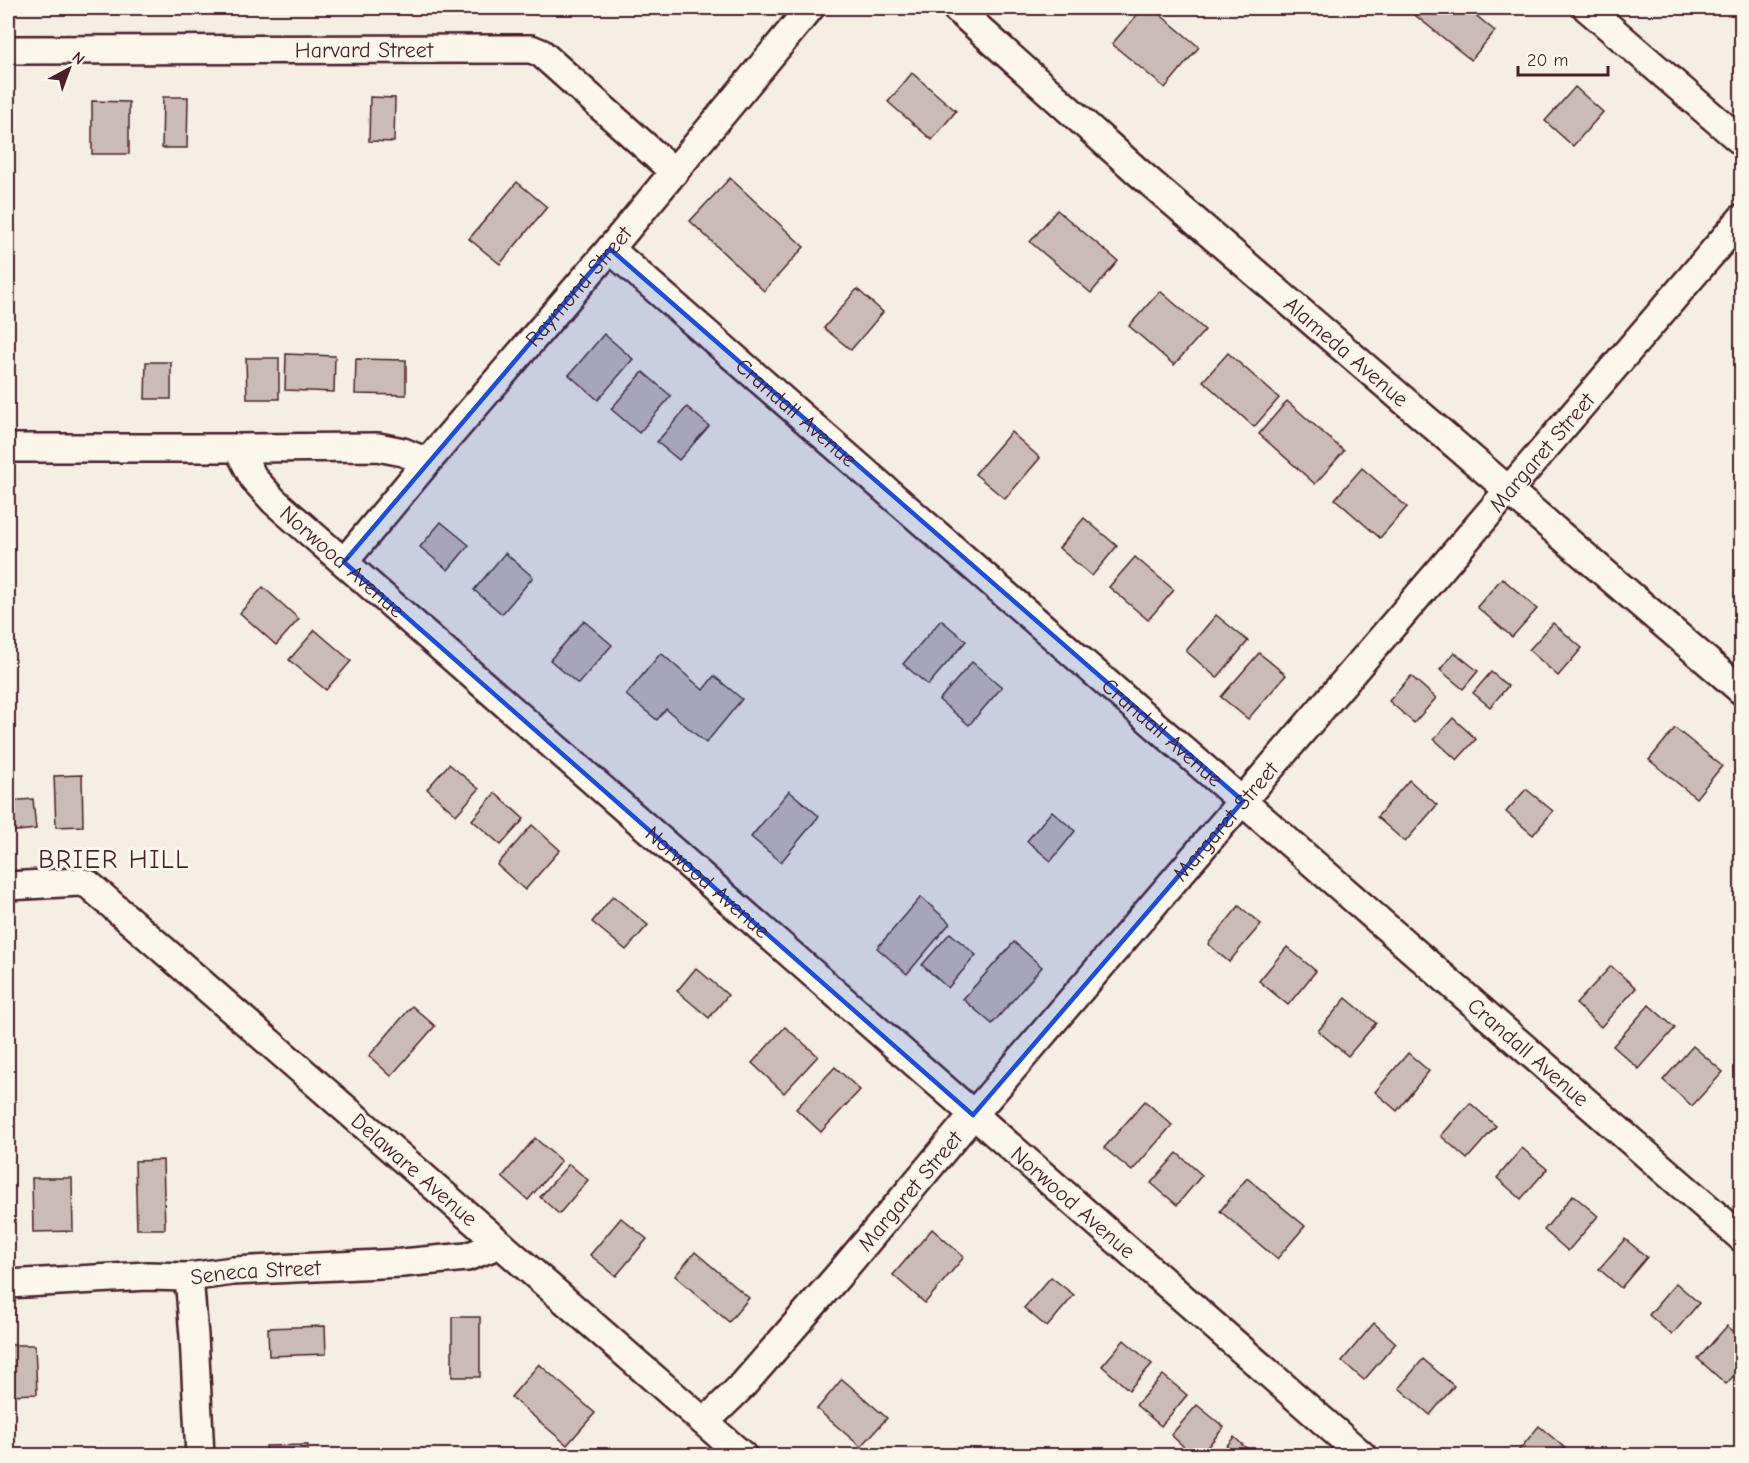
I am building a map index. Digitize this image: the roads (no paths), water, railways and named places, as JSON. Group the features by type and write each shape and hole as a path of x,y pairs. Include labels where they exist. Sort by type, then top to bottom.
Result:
{"street":[{"name":"Raymond Street","path":"344,562 610,249 810,8"},
{"name":"Alameda Avenue","path":"956,8 1137,171 1742,691"},
{"path":"1587,8 1742,141"},
{"name":"Harvard Street","path":"8,50 531,49 541,53 674,172"},
{"name":"Margaret Street","path":"705,1422 743,1385 829,1286 1742,218"},
{"name":"Crandall Avenue","path":"610,249 1742,1238"},
{"path":"8,448 378,447 403,452 427,462"},
{"name":"Norwood Avenue","path":"238,448 254,479 274,501 1363,1455"},
{"name":"Delaware Avenue","path":"8,886 79,882 88,884 743,1455"},
{"name":"Seneca Street","path":"8,1284 147,1276 189,1277 233,1271 402,1263 467,1257 500,1244"},
{"path":"189,1277 200,1455"}],"district":[{"name":"BRIER HILL","path":"114,859"}]}
